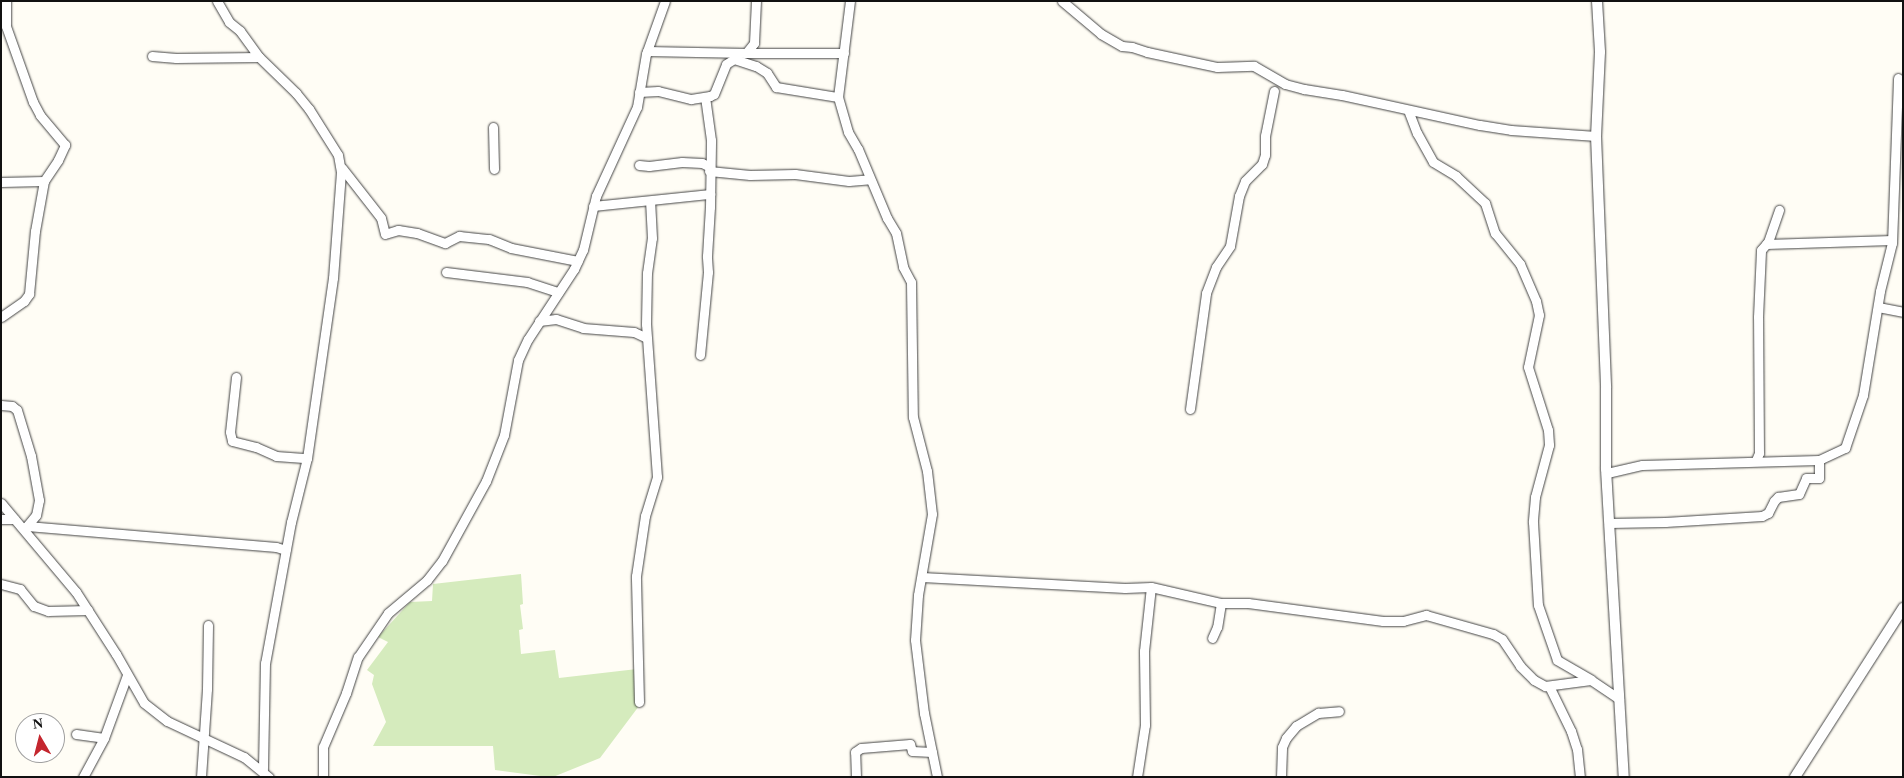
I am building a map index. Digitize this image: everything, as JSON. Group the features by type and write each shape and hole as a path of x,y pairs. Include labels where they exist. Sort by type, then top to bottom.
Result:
{"street":[{"path":"1,317 24,301 29,294 35,231 44,181 58,160 65,144 40,115 33,102 6,26 6,1"},
{"path":"217,1 229,22 240,31 259,57 296,93 309,109 338,155 340,164 341,182 332,278 307,458 286,550 265,663 266,774"},
{"path":"323,777 323,747 346,693 358,657 388,613 426,580 442,561 486,481 504,435 518,360 539,321 578,261 583,250 594,206 634,115 647,51 664,1"},
{"path":"746,54 754,43 756,1"},
{"path":"850,1 838,97 848,132 858,149 887,218 896,233 903,267 911,282 912,417 927,471 932,514 915,617 915,640 924,713 937,777"},
{"path":"1062,1 1101,34 1122,46 1132,46 1147,52 1217,67 1254,66 1292,86 1511,130 1596,136"},
{"path":"1597,1 1600,52 1596,136 1606,388 1607,473 1624,777"},
{"path":"647,51 746,54 844,53"},
{"path":"152,56 176,58 259,57"},
{"path":"639,92 658,91 691,99 706,97 714,94 722,70 726,64 734,59 756,66 767,73 776,88 838,97"},
{"path":"1607,473 1642,466 1756,460 1819,460 1840,452 1849,440 1863,395 1892,240 1898,78"},
{"path":"1190,408 1206,293 1216,267 1230,246 1239,196 1245,181 1262,164 1265,155 1264,136 1274,91"},
{"path":"700,354 708,272 706,256 710,194 711,140 706,97"},
{"path":"1408,110 1417,133 1433,162 1456,176 1485,203 1494,233 1520,264 1536,301 1539,316 1528,372 1548,430 1549,445 1535,497 1533,522 1537,598 1557,660 1591,680 1619,700"},
{"path":"493,126 494,169"},
{"path":"639,164 648,166 689,162 702,163 710,169 750,175 794,174 849,181 870,178"},
{"path":"340,164 346,176 381,218 385,234 398,230 417,233 445,243 460,236 489,239 511,248 578,261"},
{"path":"1,182 44,181"},
{"path":"594,206 650,202 710,194"},
{"path":"639,702 636,576 645,516 657,477 647,338 647,273 652,238 650,202"},
{"path":"1756,460 1759,453 1758,349 1761,250 1766,244 1780,210"},
{"path":"1766,244 1892,240"},
{"path":"446,272 527,282 558,292"},
{"path":"1878,307 1903,312"},
{"path":"539,321 556,319 583,328 634,332 647,338"},
{"path":"236,377 230,432 232,442 256,447 276,456 307,458"},
{"path":"1,405 12,406 17,410 31,456 40,500 36,515 25,528"},
{"path":"1610,523 1674,522 1762,516 1768,513 1778,497 1799,494 1806,478 1819,478 1819,460"},
{"path":"1,503 14,519 25,528 88,610 139,698 157,715 244,757 266,774"},
{"path":"1,519 14,519"},
{"path":"25,528 276,547 286,550"},
{"path":"922,577 1126,588 1150,586 1220,603 1248,603 1383,621 1403,621 1426,615 1493,634 1502,639 1520,666 1534,680 1549,686 1591,680"},
{"path":"1,584 20,589 34,606 48,611 88,610"},
{"path":"1137,777 1145,725 1144,651 1150,586"},
{"path":"1212,638 1217,627 1220,603"},
{"path":"1794,777 1903,608"},
{"path":"202,777 208,625"},
{"path":"83,777 104,738 127,675"},
{"path":"1549,686 1571,731 1577,749 1580,777"},
{"path":"1281,777 1282,747 1286,738 1296,726 1318,713 1339,711"},
{"path":"76,734 104,738"},
{"path":"856,777 855,752 861,748 910,744 912,751 932,752"}],"green space":[{"path":"521,574 523,604 520,605 523,629 519,630 521,654 555,650 559,678 637,669 639,706 600,758 553,777 548,777 495,770 493,746 373,746 386,722 372,684 374,675 367,670 388,642 378,637 410,602 432,601 433,584"}]}
